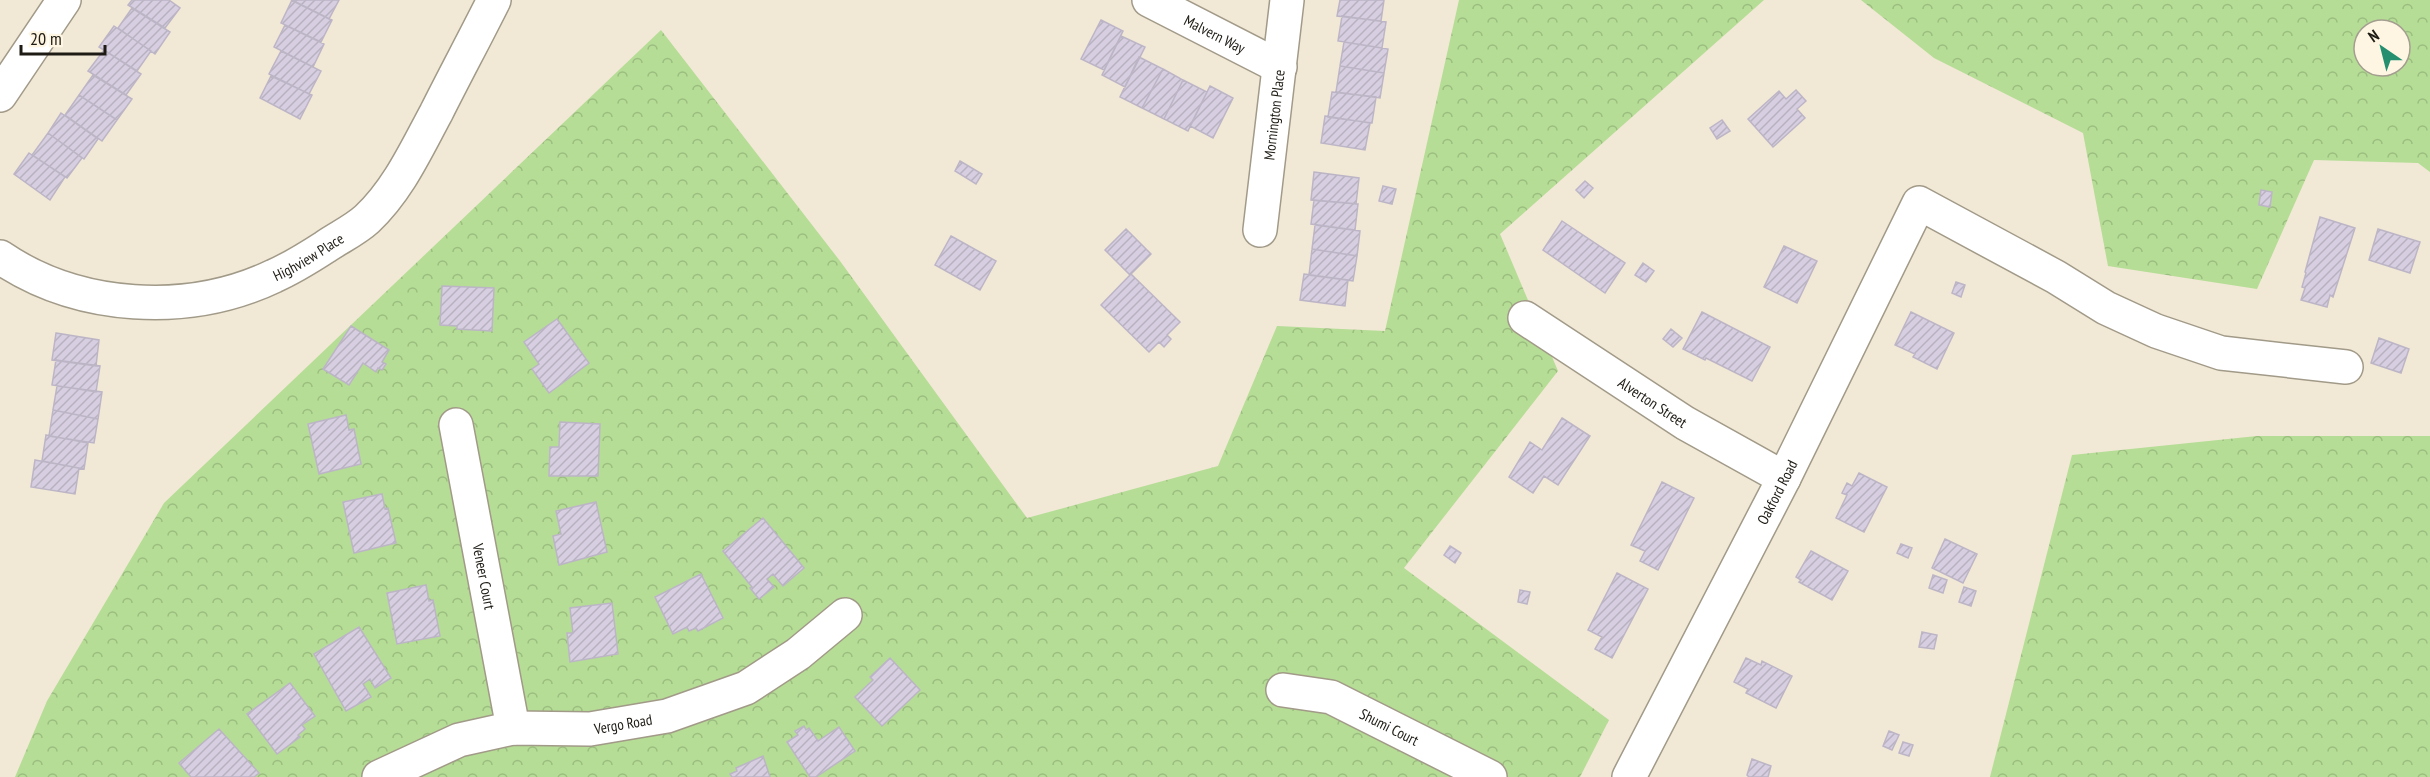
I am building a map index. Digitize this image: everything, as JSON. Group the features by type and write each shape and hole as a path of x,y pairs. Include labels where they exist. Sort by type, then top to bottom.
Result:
{"street":[{"path":"0,95 64,0"},
{"name":"Highview Place","path":"0,257 29,276 55,286 116,301 153,303 186,301 224,293 272,278 300,263 366,220 404,174 494,0"},
{"name":"Malvern Way","path":"1149,0 1280,67"},
{"name":"Mornington Place","path":"1260,230 1287,0"},
{"name":"Oakford Road","path":"1629,777 1784,478 1919,203 2056,277 2106,308 2156,331 2221,353 2346,367"},
{"name":"Alverton Street","path":"1525,318 1685,423 1784,478"},
{"name":"Veneer Court","path":"456,425 513,728"},
{"name":"Vergo Road","path":"379,777 459,740 513,728 590,729 667,716 746,688 798,654 845,615"},
{"name":"Shumi Court","path":"1283,690 1331,697 1490,777"}],"green space":[{"path":"1459,0 1764,0 1500,234 1558,371 1404,568 1609,720 1580,777 15,777 47,701 164,503 661,30 840,261 1027,518 1218,466 1277,326 1385,331"},
{"path":"1861,0 2430,0 2430,172 2418,163 2314,160 2257,289 2108,266 2083,133 1934,58"},
{"path":"2257,436 2430,436 2430,777 1990,777 2072,455"}],"building":[{"path":"132,0 169,0 180,8 165,28 128,5"},
{"path":"291,0 339,0 329,19"},
{"path":"292,0 332,20 321,42 281,23"},
{"path":"1340,0 1384,0 1381,21 1337,16"},
{"path":"132,8 170,32 155,54 118,28"},
{"path":"1342,16 1386,22 1382,48 1338,41"},
{"path":"1101,20 1123,31 1104,70 1081,59"},
{"path":"285,25 324,44 313,67 274,47"},
{"path":"114,26 151,51 137,71 99,47"},
{"path":"1121,36 1145,47 1125,87 1102,75"},
{"path":"1344,42 1388,49 1384,73 1340,66"},
{"path":"104,50 141,74 126,95 88,71"},
{"path":"281,51 321,71 309,94 269,74"},
{"path":"1139,57 1163,69 1142,108 1120,97"},
{"path":"1340,66 1384,73 1380,98 1336,92"},
{"path":"1163,69 1183,80 1164,119 1142,108"},
{"path":"93,75 132,99 117,120 79,95"},
{"path":"271,76 312,95 300,119 260,98"},
{"path":"1183,80 1207,92 1188,131 1164,119"},
{"path":"1210,86 1233,98 1213,138 1190,126"},
{"path":"1796,90 1806,101 1797,109 1805,118 1773,147 1748,119 1779,91 1786,99"},
{"path":"1332,92 1376,97 1372,123 1328,117"},
{"path":"79,95 117,120 102,141 65,115"},
{"path":"61,113 98,139 84,159 48,133"},
{"path":"1325,116 1370,123 1365,150 1321,143"},
{"path":"1722,120 1730,131 1717,139 1710,128"},
{"path":"48,133 82,158 67,178 32,155"},
{"path":"29,153 65,177 50,200 14,174"},
{"path":"960,161 982,174 976,184 955,171"},
{"path":"1314,172 1359,178 1356,204 1311,200"},
{"path":"1585,181 1593,188 1584,198 1576,190"},
{"path":"1383,186 1396,189 1392,204 1379,201"},
{"path":"2261,190 2272,192 2270,207 2259,205"},
{"path":"1314,200 1358,204 1355,230 1311,224"},
{"path":"2320,217 2355,228 2333,297 2330,295 2327,307 2301,300 2305,288 2302,287 2305,272"},
{"path":"1562,221 1625,263 1605,293 1543,250"},
{"path":"1315,225 1360,231 1357,256 1312,249"},
{"path":"1126,229 1151,254 1131,274 1180,322 1167,335 1171,339 1164,347 1159,342 1149,352 1101,305 1130,275 1105,250"},
{"path":"2378,229 2420,242 2410,273 2369,260"},
{"path":"951,236 996,261 980,290 935,265"},
{"path":"1784,246 1817,261 1797,303 1764,287"},
{"path":"1312,249 1357,256 1353,281 1309,275"},
{"path":"1643,263 1654,271 1646,282 1635,275"},
{"path":"1304,274 1348,280 1345,306 1300,300"},
{"path":"1956,282 1965,285 1961,297 1952,293"},
{"path":"442,286 494,288 492,331 457,329 457,326 440,325"},
{"path":"1702,312 1770,347 1752,381 1683,349"},
{"path":"1911,312 1954,333 1937,369 1913,357 1915,354 1895,345"},
{"path":"557,319 589,363 549,393 532,369 539,364 524,342"},
{"path":"351,326 389,350 382,362 386,364 382,370 378,368 376,372 363,363 349,385 323,369"},
{"path":"1671,329 1682,338 1673,347 1663,339"},
{"path":"56,333 99,340 96,366 52,360"},
{"path":"2379,338 2409,349 2401,373 2371,363"},
{"path":"56,360 100,366 96,392 52,385"},
{"path":"57,386 102,392 98,419 53,410"},
{"path":"53,410 98,419 94,443 49,436"},
{"path":"346,415 349,430 354,429 361,464 319,474 308,424"},
{"path":"1562,418 1590,436 1558,485 1544,476 1533,493 1509,477 1530,442 1542,450"},
{"path":"560,422 600,424 598,476 549,476 550,447 559,447"},
{"path":"46,435 88,443 84,469 42,461"},
{"path":"35,460 79,468 75,494 31,487"},
{"path":"1859,473 1887,487 1864,532 1836,518 1847,495 1842,493 1847,483 1852,486"},
{"path":"1662,482 1694,498 1658,570 1640,561 1645,551 1631,545"},
{"path":"382,494 385,509 388,508 396,543 354,553 343,502"},
{"path":"596,502 607,552 559,565 553,536 561,534 556,511"},
{"path":"763,518 804,568 783,586 773,574 767,579 774,587 759,599 723,551"},
{"path":"1945,539 1977,554 1963,583 1932,568"},
{"path":"1901,544 1912,548 1908,558 1897,553"},
{"path":"1450,546 1461,553 1455,563 1444,555"},
{"path":"1811,551 1848,571 1832,600 1799,582 1801,580 1796,577"},
{"path":"1617,573 1648,589 1612,658 1595,649 1602,637 1588,630"},
{"path":"701,574 723,618 698,631 696,628 689,631 687,627 673,634 655,597"},
{"path":"1933,575 1947,580 1943,593 1929,588"},
{"path":"426,585 429,601 433,600 440,636 397,644 387,593"},
{"path":"1964,587 1976,591 1971,606 1959,602"},
{"path":"1520,590 1530,592 1527,604 1518,602"},
{"path":"612,603 618,654 570,662 567,633 573,633 570,608"},
{"path":"359,627 391,678 375,688 370,679 363,684 371,697 346,711 314,654"},
{"path":"1922,632 1937,635 1934,649 1919,647"},
{"path":"890,658 920,690 882,726 855,697 873,680 870,677"},
{"path":"1746,658 1761,665 1762,661 1792,676 1776,708 1746,693 1748,689 1734,682"},
{"path":"290,683 315,716 302,725 305,729 298,735 300,737 277,754 247,714"},
{"path":"804,726 806,730 809,728 818,741 839,727 855,751 816,777 810,777 787,742 798,735 795,731"},
{"path":"219,729 259,773 254,777 191,777 179,763"},
{"path":"1889,731 1899,735 1892,750 1883,746"},
{"path":"1903,742 1913,745 1909,756 1899,753"},
{"path":"763,756 770,777 732,777 730,774 737,771 736,768"},
{"path":"1752,759 1771,766 1768,777 1749,777 1747,775"}]}
